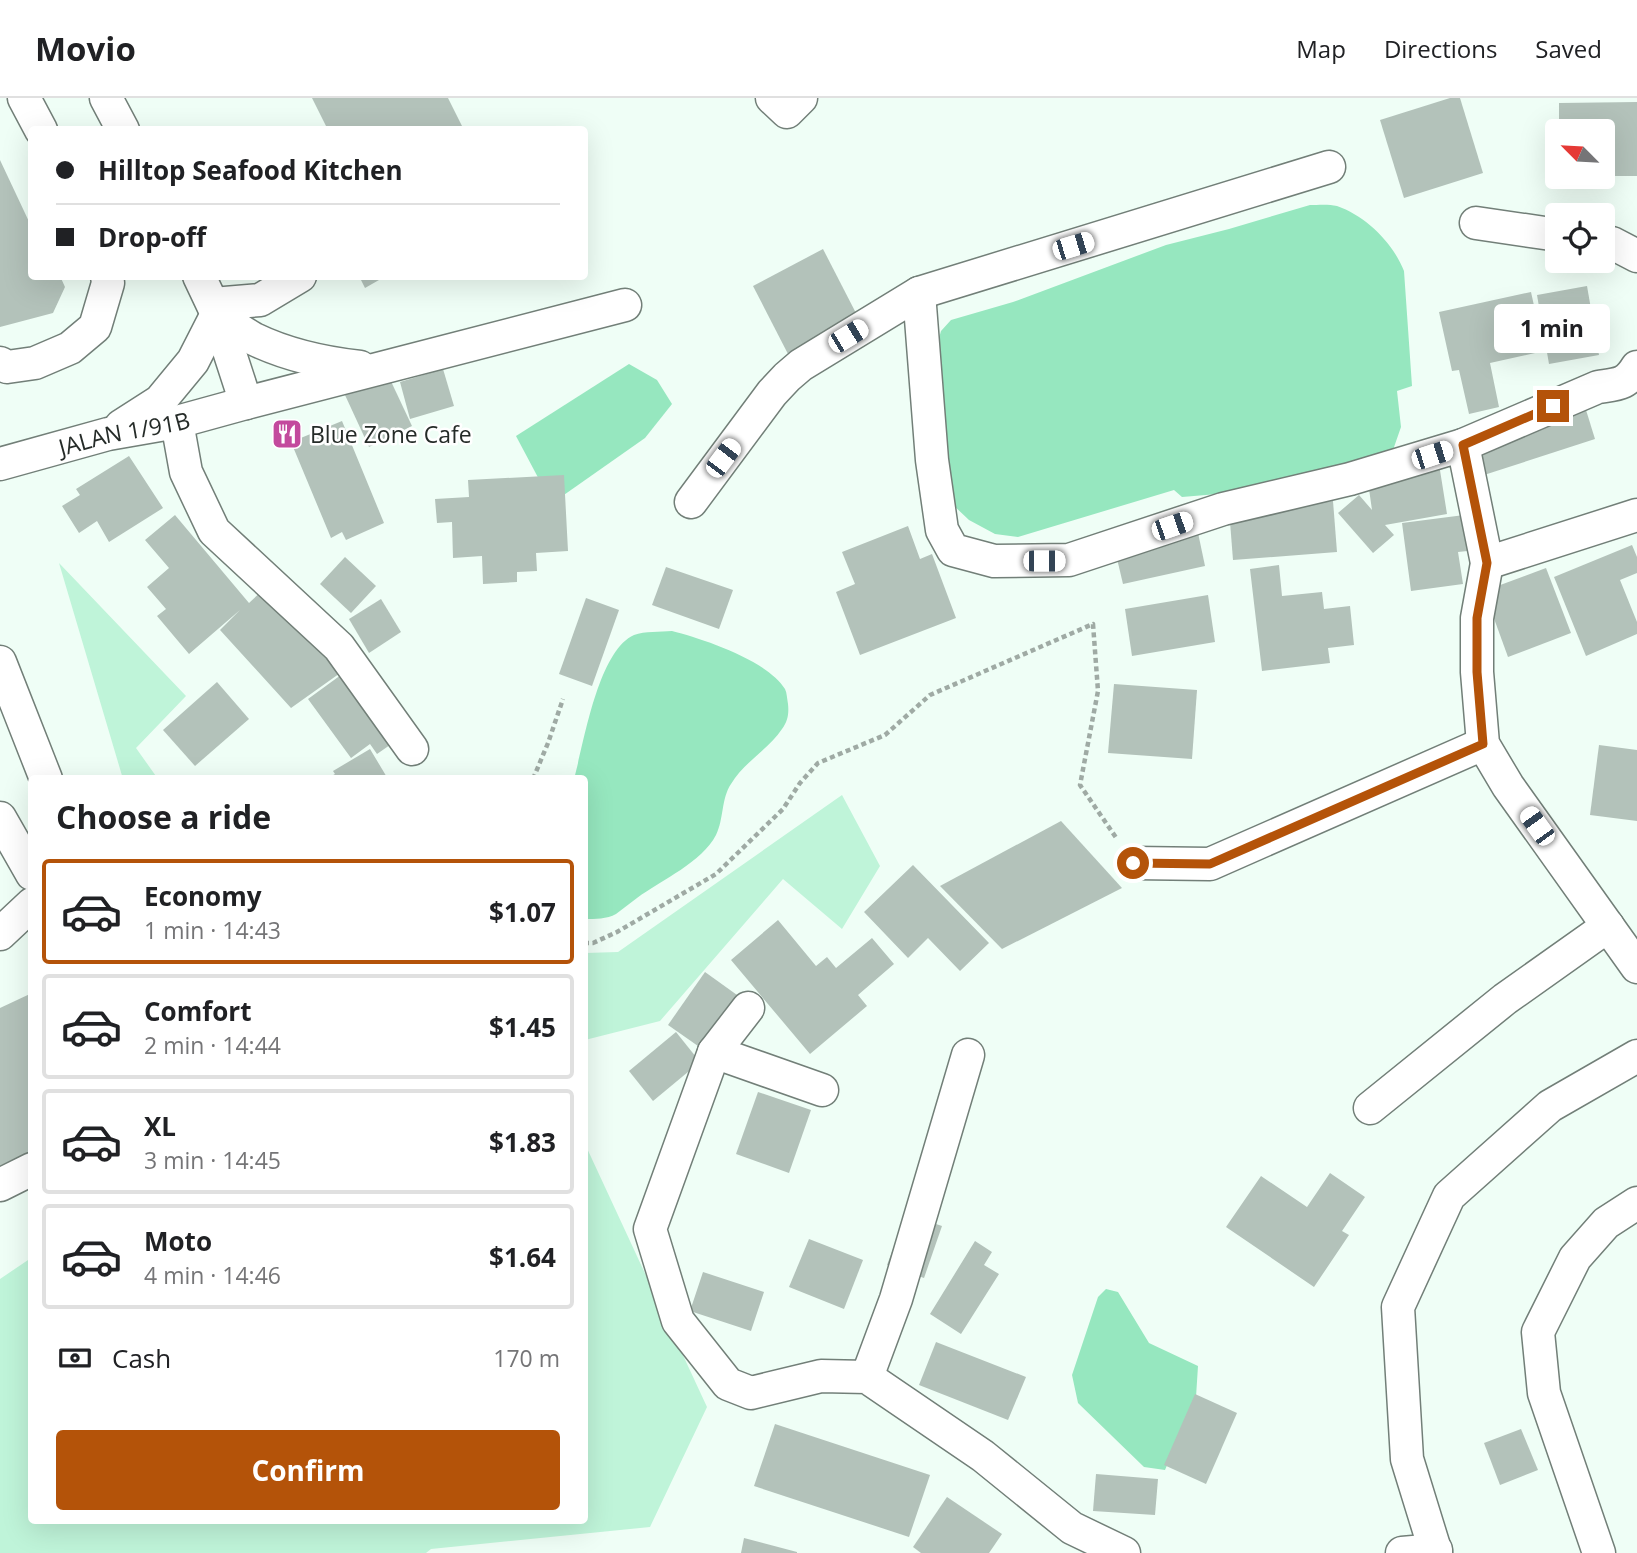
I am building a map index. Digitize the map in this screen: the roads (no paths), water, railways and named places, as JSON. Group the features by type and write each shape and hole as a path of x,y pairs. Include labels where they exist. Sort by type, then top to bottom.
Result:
{"street":[{"path":"24,98 39,126"},
{"path":"107,98 121,126"},
{"path":"691,502 772,393 787,377 801,365 919,293 1329,167"},
{"path":"1476,223 1545,233"},
{"path":"1615,245 1637,256"},
{"path":"0,363 8,367 35,363 70,348 94,327 108,280"},
{"path":"201,280 215,309 246,403"},
{"path":"215,309 260,300 293,280"},
{"path":"919,293 932,460 942,530 953,550 994,561 1069,560 1223,509 1350,479 1463,445 1598,387 1620,383 1630,377 1637,367"},
{"name":"JALAN 1/91B","path":"0,464 108,434 177,422 625,305"},
{"path":"215,309 253,338 292,354 332,364 375,369"},
{"path":"108,434 160,401 193,361 215,309"},
{"path":"177,422 186,472 214,531 339,647 412,749"},
{"path":"1463,445 1487,563 1477,618 1477,672 1483,744 1508,786 1637,967"},
{"path":"1487,563 1637,514"},
{"path":"0,662 44,775"},
{"path":"1133,863 1210,864 1483,744"},
{"path":"0,818 28,867"},
{"path":"0,934 28,908"},
{"path":"1370,1108 1505,999 1608,926"},
{"path":"748,1008 714,1052 650,1229 678,1321 728,1384 751,1393 821,1376 867,1377 983,1456 1072,1528 1124,1553"},
{"path":"714,1052 822,1090"},
{"path":"867,1377 896,1299 968,1055"},
{"path":"1402,1553 1436,1552 1407,1460 1398,1307 1449,1196 1550,1106 1637,1056"},
{"path":"0,1185 28,1171"},
{"path":"1599,1553 1544,1393 1538,1332 1575,1258 1606,1223 1637,1203"}],"place":[{"name":"Blue Zone Cafe","path":"287,434"}]}
